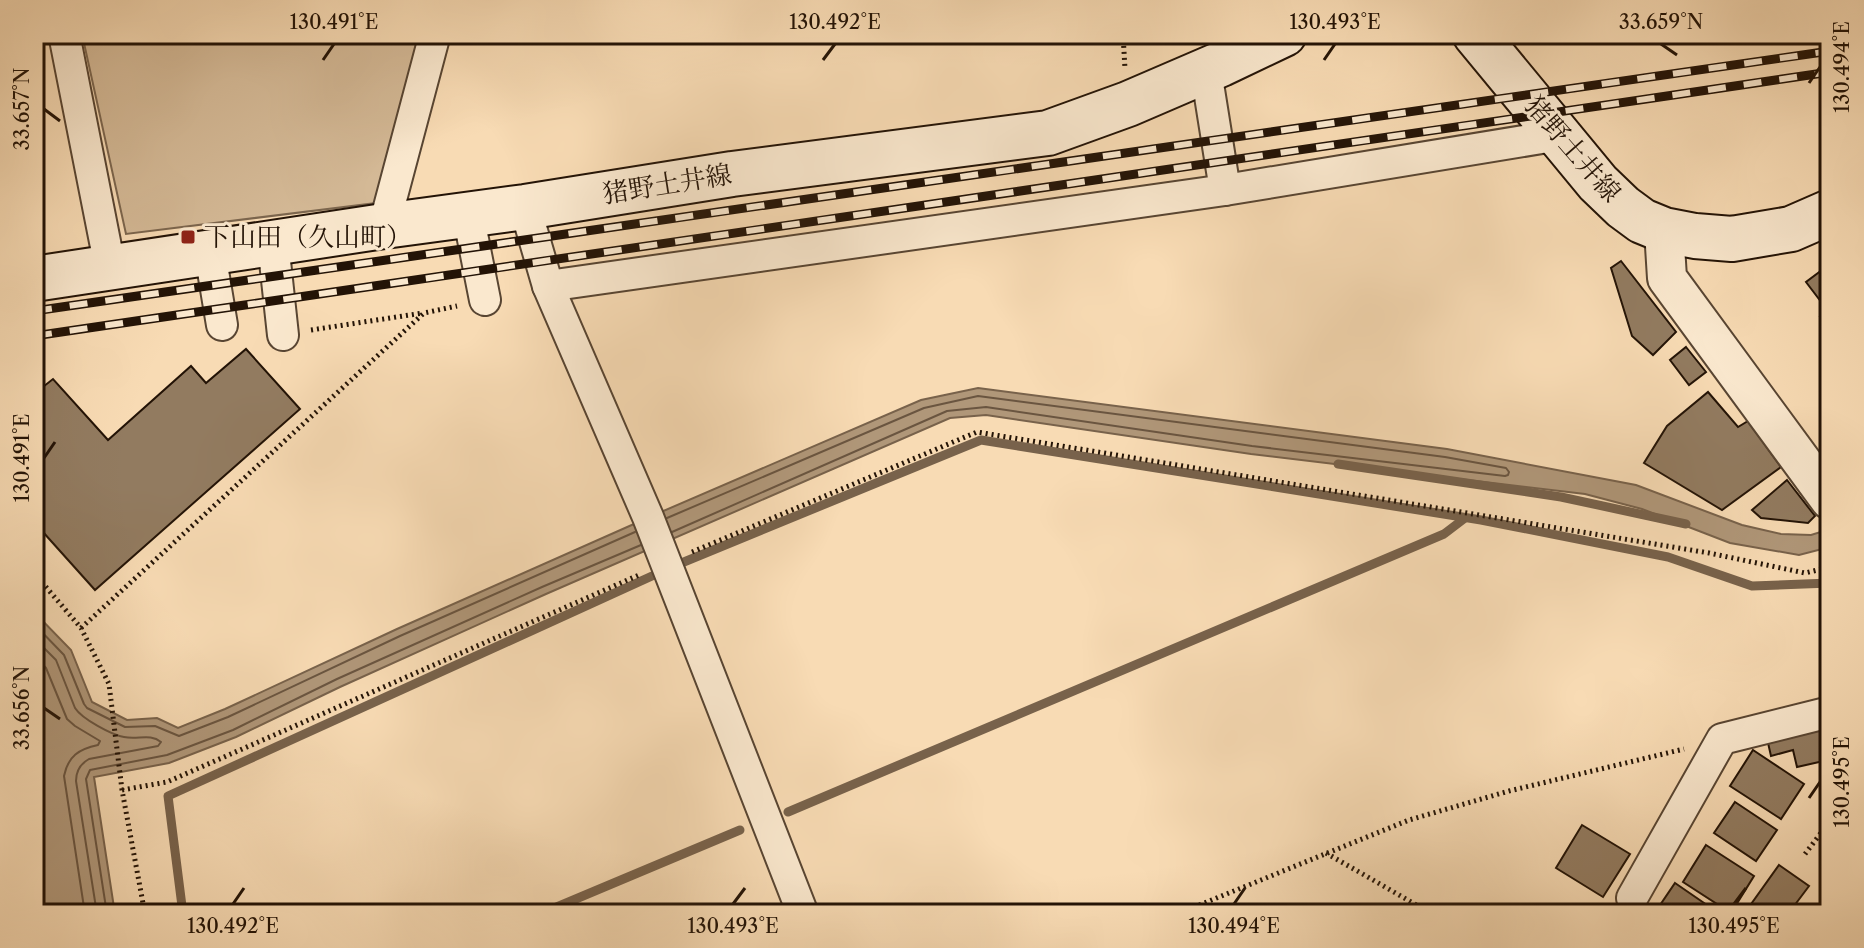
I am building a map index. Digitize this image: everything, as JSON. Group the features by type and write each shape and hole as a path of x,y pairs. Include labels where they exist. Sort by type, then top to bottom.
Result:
{"main road":[{"name":"猪野土井線","path":"34,279 732,174 1048,133 1128,104 1284,34"},
{"name":"猪野土井線","path":"1475,34 1598,183 1642,221 1664,230 1732,239 1791,229 1830,212"}],"street":[{"path":"64,34 110,267"},
{"path":"384,226 435,34"},
{"path":"1206,71 1225,190"},
{"path":"548,286 1225,190 1560,135"},
{"path":"525,207 548,286 646,512 803,914"},
{"path":"468,214 485,300"},
{"path":"1664,230 1667,278 1830,500"},
{"path":"273,243 283,335"},
{"path":"210,253 222,325"},
{"path":"1632,898 1722,739 1830,712"}],"path":[{"path":"283,335 485,300"},
{"path":"81,628 424,313"},
{"path":"122,790 167,782 663,554 977,432 1709,553 1805,573 1830,567"},
{"path":"34,573 81,628 109,684 122,790 145,914"},
{"path":"1177,914 1409,820 1509,791 1722,739"},
{"path":"1805,854 1830,821"},
{"path":"1325,853 1432,914"}],"shaded area":[{"path":"82,34 421,34 376,203 126,234"}],"water":[{"path":"978,388 1447,449 1636,485 1742,525 1781,534 1811,535 1830,529 1830,547 1799,555 1730,543 1642,509 1585,494 1251,454 986,415 950,418 546,594 236,737 169,763 94,777 115,914 34,914 34,612 71,650 92,702 127,720 157,718 178,728 661,512 921,400"}],"building":[{"path":"1621,261 1676,332 1653,355 1632,336 1611,268"},
{"path":"1830,264 1830,330 1820,317 1828,311 1806,282"},
{"path":"1686,347 1706,372 1689,385 1670,360"},
{"path":"246,349 300,409 95,590 34,522 34,394 53,379 108,440 191,366 206,383"},
{"path":"1708,392 1738,427 1748,421 1781,467 1722,510 1644,463 1667,426"},
{"path":"1787,480 1815,516 1808,523 1761,518 1752,510"},
{"path":"1820,723 1828,760 1797,767 1793,750 1771,756 1766,734"},
{"path":"1753,750 1804,784 1781,819 1730,786"},
{"path":"1735,802 1777,830 1756,861 1714,833"},
{"path":"1582,825 1630,854 1603,897 1556,868"},
{"path":"1706,845 1754,876 1731,913 1683,882"},
{"path":"1779,865 1809,886 1788,914 1744,914"},
{"path":"1675,883 1720,914 1654,914"}],"waterway":[{"path":"679,564 981,440 1481,520 1668,557 1752,586 1830,583"},
{"path":"1338,464 1561,497 1686,524"},
{"path":"788,812 1444,534 1465,518"},
{"path":"183,914 168,796 652,576"},
{"path":"540,914 740,830"}],"railway":[{"path":"34,311 1830,51"},
{"path":"34,336 1830,72"}],"place":[{"name":"下山田（久山町）","path":"188,237"}]}
